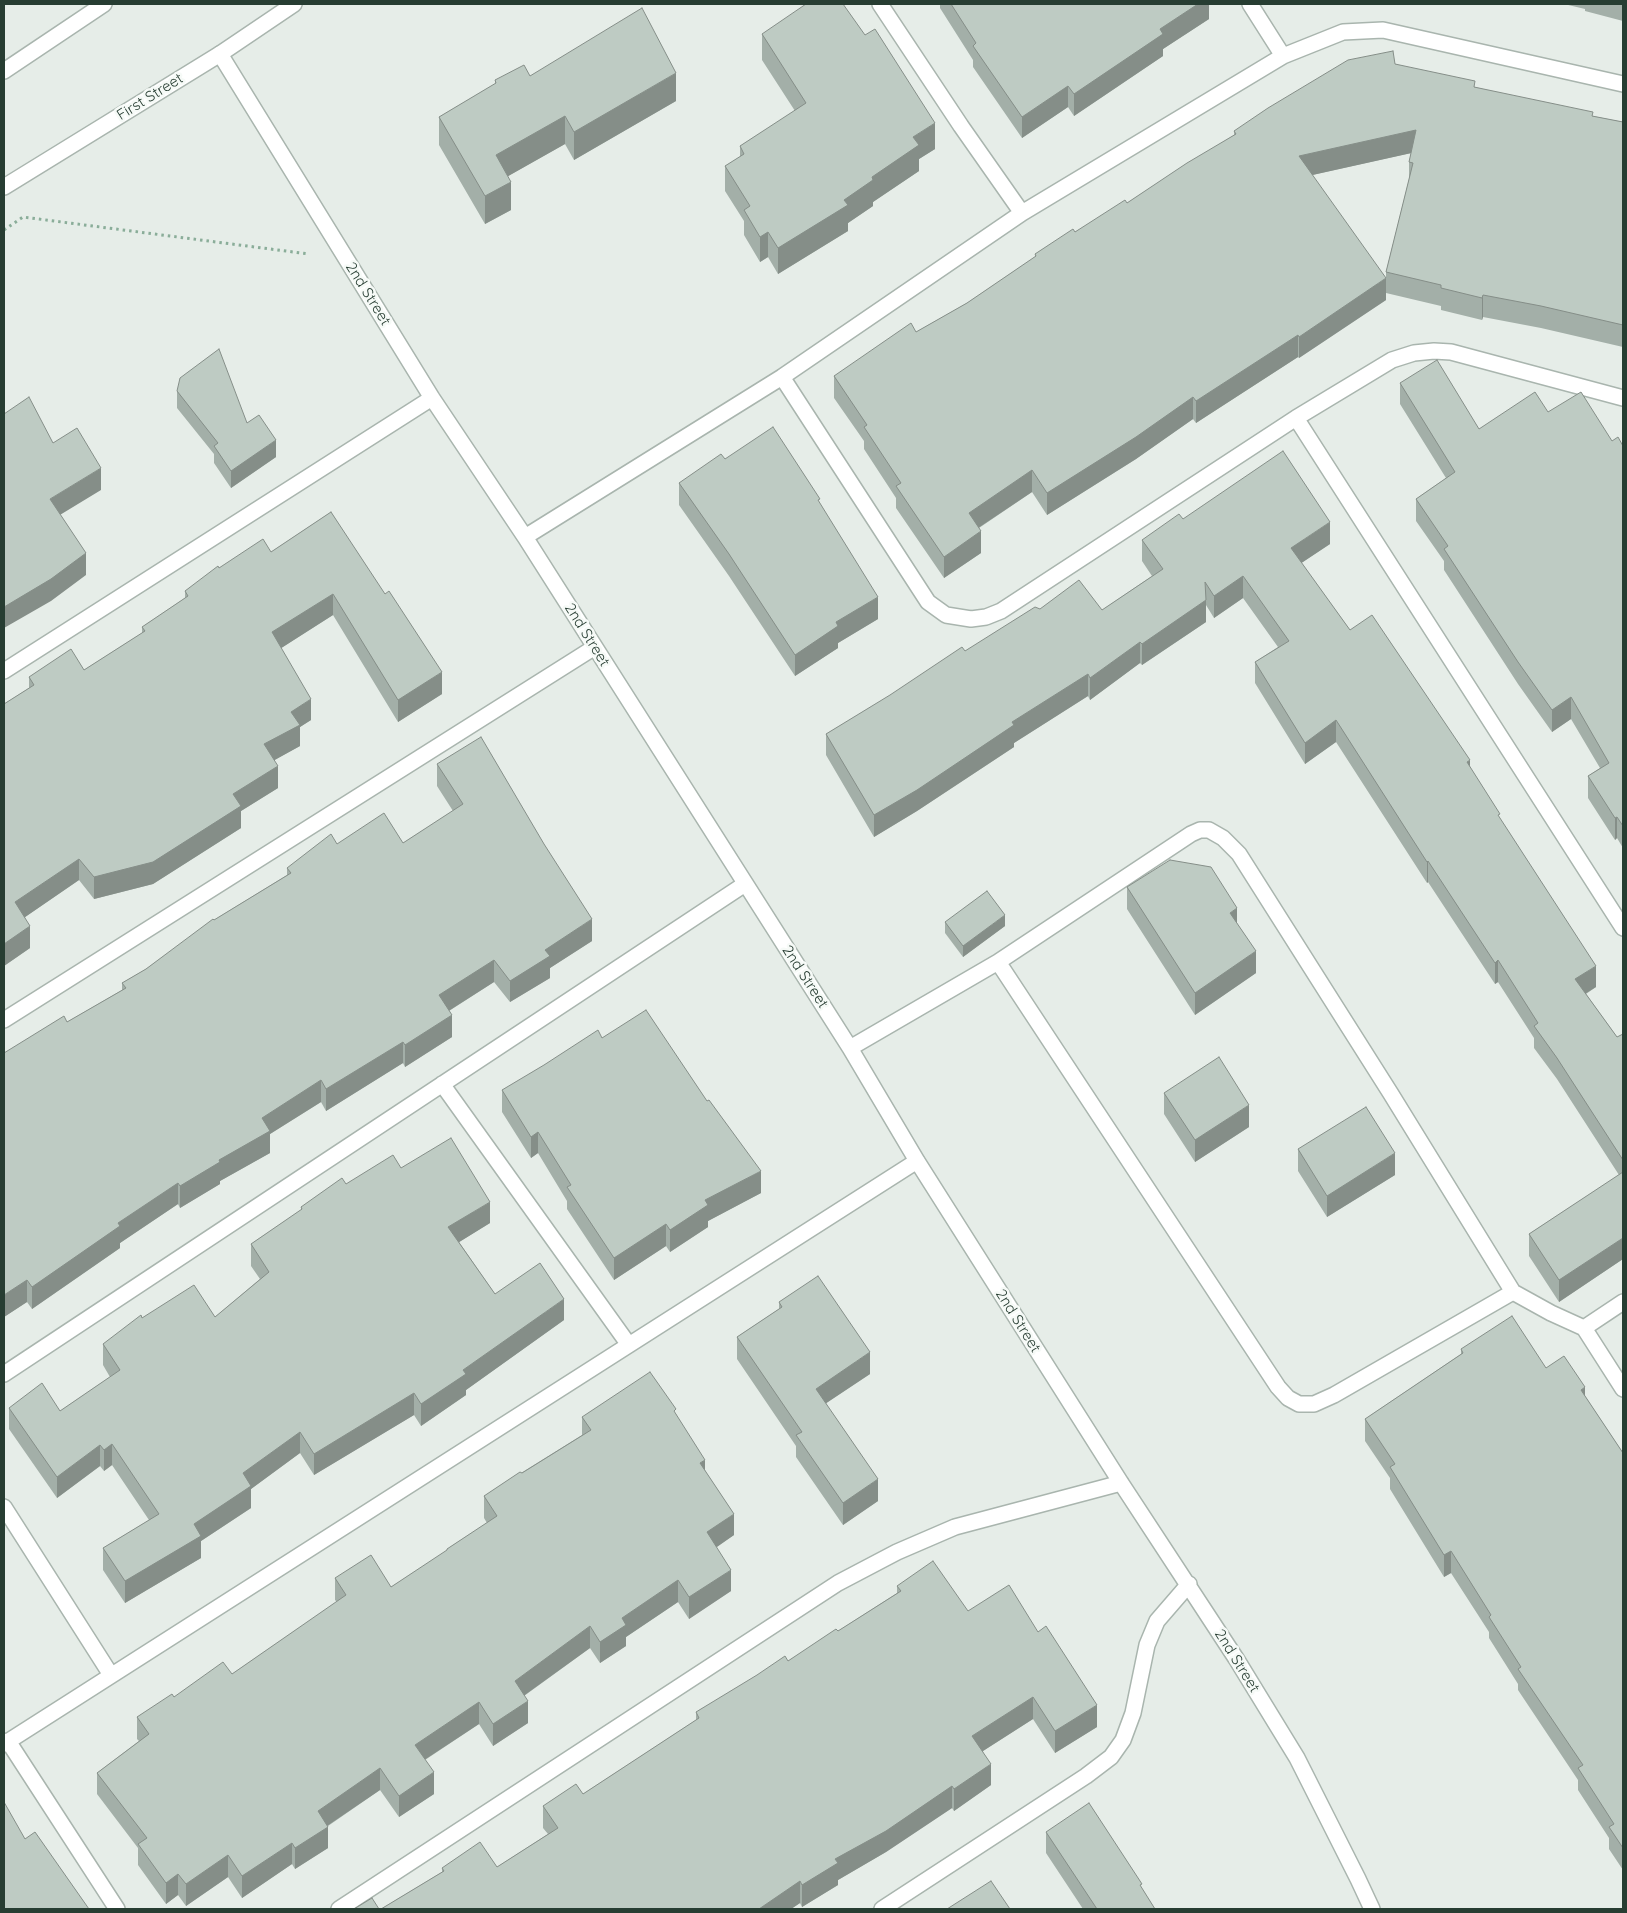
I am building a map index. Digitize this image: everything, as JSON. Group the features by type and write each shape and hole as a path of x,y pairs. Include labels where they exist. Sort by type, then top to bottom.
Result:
{"street":[{"path":"4,70 104,4"},
{"name":"First Street","path":"4,187 220,54 294,4"},
{"path":"880,4 961,126 1022,213"},
{"path":"1250,4 1282,56"},
{"path":"525,537 782,377 1022,213 1282,56 1343,32 1383,30 1623,84"},
{"name":"2nd Street","path":"220,54 432,398 525,537 850,1048 916,1161 1121,1483 1237,1660 1297,1758 1372,1909"},
{"path":"782,377 928,602 946,615 971,619 986,617 1001,611 1296,418 1392,360 1414,353 1451,352 1623,398"},
{"path":"4,671 432,398"},
{"path":"1296,418 1623,928"},
{"path":"4,1020 595,648"},
{"path":"850,1048 998,962 1191,834 1200,830 1209,830 1223,838 1238,854 1412,1128 1513,1292 1584,1328 1623,1389"},
{"path":"4,1374 745,884"},
{"path":"998,962 1278,1387 1288,1398 1300,1404 1314,1404 1334,1395 1513,1292"},
{"path":"442,1084 629,1345"},
{"path":"117,1909 6,1742 916,1161"},
{"path":"1584,1328 1623,1302"},
{"path":"339,1909 838,1583 897,1552 956,1527 1121,1483"},
{"path":"4,1508 111,1675"},
{"path":"882,1909 1086,1776 1111,1757 1123,1740 1133,1712 1147,1645 1157,1620 1188,1584"}],"path":[{"path":"4,230 23,217 346,259"}],"building":[{"path":"806,4 843,4 865,35 875,29 935,123 913,137 919,145 872,177 873,180 844,200 848,205 778,248 768,232 760,237 744,210 750,206 725,166 744,154 740,146 806,103 762,34"},
{"path":"951,4 1198,4 1160,29 1163,34 1074,94 1068,86 1022,117 973,46 976,43"},
{"path":"642,8 676,73 574,132 565,116 496,155 511,182 485,196 439,117 496,83 495,80 524,65 530,76"},
{"path":"1393,51 1395,64 1475,81 1474,87 1593,112 1592,116 1623,122 1623,325 1541,306 1483,295 1482,298 1441,288 1441,285 1386,272 1413,163 1409,162 1416,130 1299,156 1386,278 1299,337 1298,335 1196,401 1193,397 1136,437 1047,493 1032,470 969,513 981,531 944,557 896,486 901,483 864,427 867,425 834,376 911,323 916,332 967,303 1073,229 1075,232 1125,200 1127,203 1187,163 1236,134 1234,131 1268,108 1348,60"},
{"path":"219,349 247,423 259,415 276,440 231,471 214,446 218,443 177,391 180,378"},
{"path":"1437,360 1479,429 1535,392 1548,412 1581,392 1612,441 1618,437 1623,446 1623,826 1617,817 1615,818 1588,776 1609,763 1571,697 1552,710 1444,549 1448,546 1416,499 1455,472 1400,383"},
{"path":"29,397 53,443 77,428 101,468 50,499 86,553 51,579 4,607 4,414"},
{"path":"773,427 820,499 818,500 878,597 836,622 838,626 795,655 729,554 679,483 721,454 725,459"},
{"path":"1283,451 1330,522 1291,548 1350,630 1372,615 1470,760 1467,762 1500,814 1498,815 1596,966 1575,979 1617,1037 1623,1034 1623,1160 1534,1026 1538,1023 1498,960 1495,963 1427,862 1336,720 1305,743 1255,662 1289,641 1243,576 1214,596 1205,582 1206,600 1142,644 1140,642 1090,678 1088,674 1012,722 1014,725 917,790 874,815 826,734 890,695 962,647 965,651 1035,607 1040,609 1079,580 1102,610 1163,569 1142,540 1179,514 1183,519"},
{"path":"331,512 385,594 389,591 442,672 398,700 333,594 272,632 311,699 291,712 300,725 264,744 278,766 233,794 241,806 153,862 94,877 79,859 15,902 30,926 4,944 4,704 34,685 29,677 71,649 84,670 145,631 142,627 188,596 185,591 218,566 219,568 263,539 271,552"},
{"path":"481,737 544,844 592,919 545,950 550,956 510,981 494,960 439,995 452,1015 405,1045 403,1042 326,1089 321,1080 262,1118 270,1131 219,1160 220,1162 180,1186 178,1183 118,1223 120,1226 32,1287 27,1280 4,1295 4,1053 64,1016 67,1022 126,988 122,983 146,969 213,919 291,873 287,868 331,834 337,844 384,813 403,843 463,804 437,764"},
{"path":"1170,860 1211,867 1237,908 1230,913 1256,951 1195,993 1127,887"},
{"path":"987,891 1005,915 963,946 945,922"},
{"path":"646,1010 707,1101 709,1100 761,1171 705,1200 708,1205 670,1230 666,1224 614,1258 567,1187 571,1185 538,1132 531,1137 502,1090 598,1030 602,1038"},
{"path":"1219,1057 1249,1105 1195,1140 1164,1093"},
{"path":"1366,1107 1395,1153 1327,1196 1298,1149"},
{"path":"451,1138 490,1202 448,1227 495,1294 540,1263 564,1299 463,1370 466,1374 421,1404 414,1393 314,1454 300,1432 243,1473 251,1486 194,1524 201,1536 125,1581 103,1548 159,1514 112,1444 104,1450 100,1445 57,1477 9,1408 42,1383 60,1411 120,1370 103,1344 141,1315 142,1318 194,1285 215,1317 269,1272 251,1244 302,1209 301,1207 342,1178 346,1184 393,1155 401,1168"},
{"path":"1623,1172 1623,1238 1559,1280 1529,1234"},
{"path":"818,1276 870,1352 816,1389 878,1479 843,1503 796,1435 802,1432 737,1337 782,1307 779,1302"},
{"path":"1512,1316 1546,1368 1564,1356 1585,1387 1581,1390 1623,1453 1623,1848 1609,1827 1614,1824 1578,1768 1583,1765 1518,1669 1521,1667 1489,1617 1491,1615 1451,1551 1444,1555 1390,1467 1395,1464 1365,1419 1463,1353 1461,1349"},
{"path":"650,1372 676,1409 674,1411 705,1460 700,1463 734,1514 707,1532 731,1570 689,1597 678,1580 622,1618 626,1625 600,1642 590,1626 515,1681 528,1701 493,1724 479,1702 415,1745 434,1772 399,1796 380,1768 318,1811 328,1827 295,1848 292,1843 242,1876 228,1855 186,1884 178,1874 166,1883 138,1844 147,1838 97,1773 149,1734 137,1717 172,1694 174,1697 223,1662 232,1674 346,1595 335,1578 371,1555 391,1587 447,1550 497,1516 484,1496 520,1472 522,1473 591,1430 582,1417"},
{"path":"933,1561 968,1611 1009,1585 1038,1632 1046,1626 1097,1705 1055,1731 1033,1697 972,1736 991,1764 954,1789 952,1786 886,1831 835,1859 838,1863 802,1885 800,1881 759,1909 381,1909 444,1871 442,1868 480,1842 497,1867 558,1828 543,1806 576,1784 583,1794 699,1718 696,1712 785,1656 788,1661 836,1629 838,1631 901,1591 897,1586"},
{"path":"4,1802 25,1839 35,1832 89,1909 4,1909"},
{"path":"1089,1803 1142,1884 1140,1885 1155,1909 1097,1909 1046,1832"},
{"path":"991,1881 1010,1909 947,1909"},
{"path":"372,1898 379,1909 354,1909"}]}
